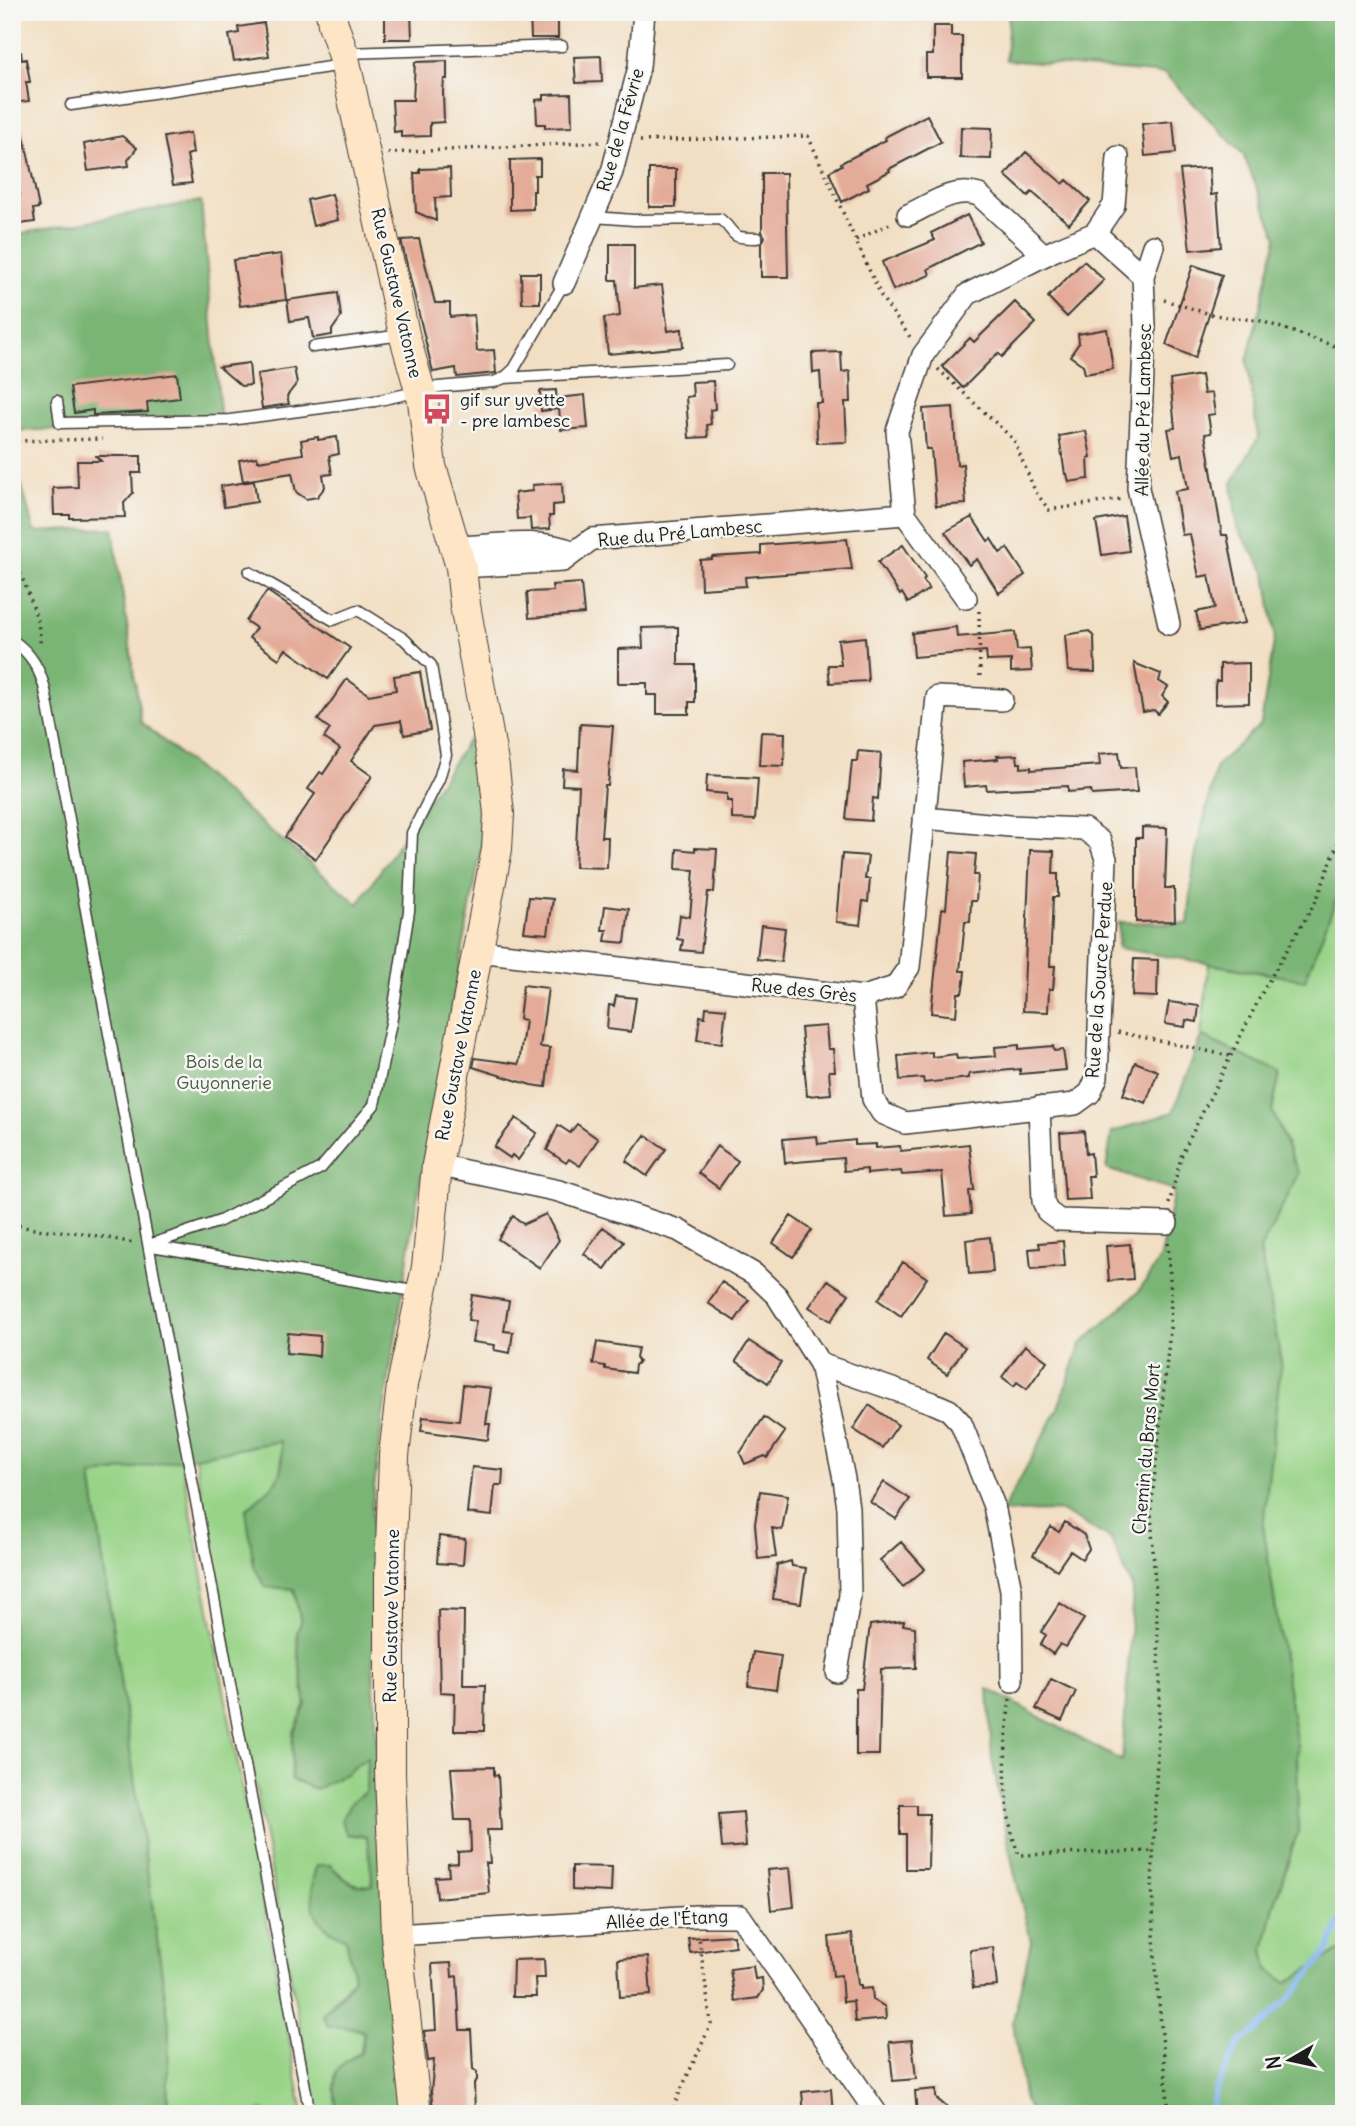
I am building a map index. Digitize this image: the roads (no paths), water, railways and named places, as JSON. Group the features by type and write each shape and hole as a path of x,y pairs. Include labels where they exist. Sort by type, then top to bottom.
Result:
{"street":[{"name":"Rue Gustave Vatonne","path":"331,12 366,154 404,334 428,425 431,466 459,557 494,768 499,814 496,849 437,1165 427,1267 402,1385 394,1455 390,1577 390,1773 396,1935 416,2114"},
{"name":"Rue de la Févrie","path":"564,283 612,172 639,67 644,12"},
{"path":"966,598 905,514 897,431 923,355 968,294 1044,255 1095,233 1114,205 1118,157"},
{"path":"908,215 955,193 968,191 979,195 1044,255"},
{"path":"1095,233 1143,285"},
{"name":"Allée du Pré Lambesc","path":"1153,246 1143,285 1145,325 1138,488 1169,624"},
{"name":"Rue du Pré Lambesc","path":"459,557 563,561 592,539 905,514"},
{"name":"Rue des Grès","path":"478,950 863,997 895,988 909,967 937,697 991,700"},
{"name":"Rue de la Source Perdue","path":"863,997 873,1099 882,1113 905,1123 1075,1104 1090,1093 1097,1077 1106,859 1100,841 1084,829 924,818"},
{"path":"1039,1107 1043,1201 1047,1212 1059,1220 1167,1223"},
{"path":"437,1165 559,1191 631,1213 698,1240 754,1274 784,1306 820,1364 848,1508 850,1595 837,1672"},
{"path":"820,1364 933,1403 949,1410 961,1423 983,1475 1002,1540 1011,1590 1012,1681"},
{"name":"Allée de l'Étang","path":"396,1935 696,1916 740,1916 877,2114"}],"lane":[{"path":"71,105 344,59 562,46"},
{"path":"594,217 634,220 720,219 726,223 732,235 738,238 757,238"},
{"path":"504,378 514,369 564,283"},
{"path":"313,347 404,334"},
{"path":"57,401 60,423 230,421 375,401 419,391 494,382 504,378 727,365"},
{"path":"149,1245 220,1221 320,1168 374,1105 392,1018 409,911 412,833 439,779 446,755 431,665 404,639 358,610 333,620 249,572"},
{"path":"12,640 23,648 40,671 310,2114"},
{"path":"149,1245 423,1292"}],"waterway":[{"path":"1210,2114 1216,2089 1240,2042 1257,2030 1293,1994 1328,1951 1344,1911"}],"place":[{"name":"gif sur yvette - pre lambesc","path":"437,409"}],"park label":[{"name":"Bois de la Guyonnerie","path":"224,1071"}]}
